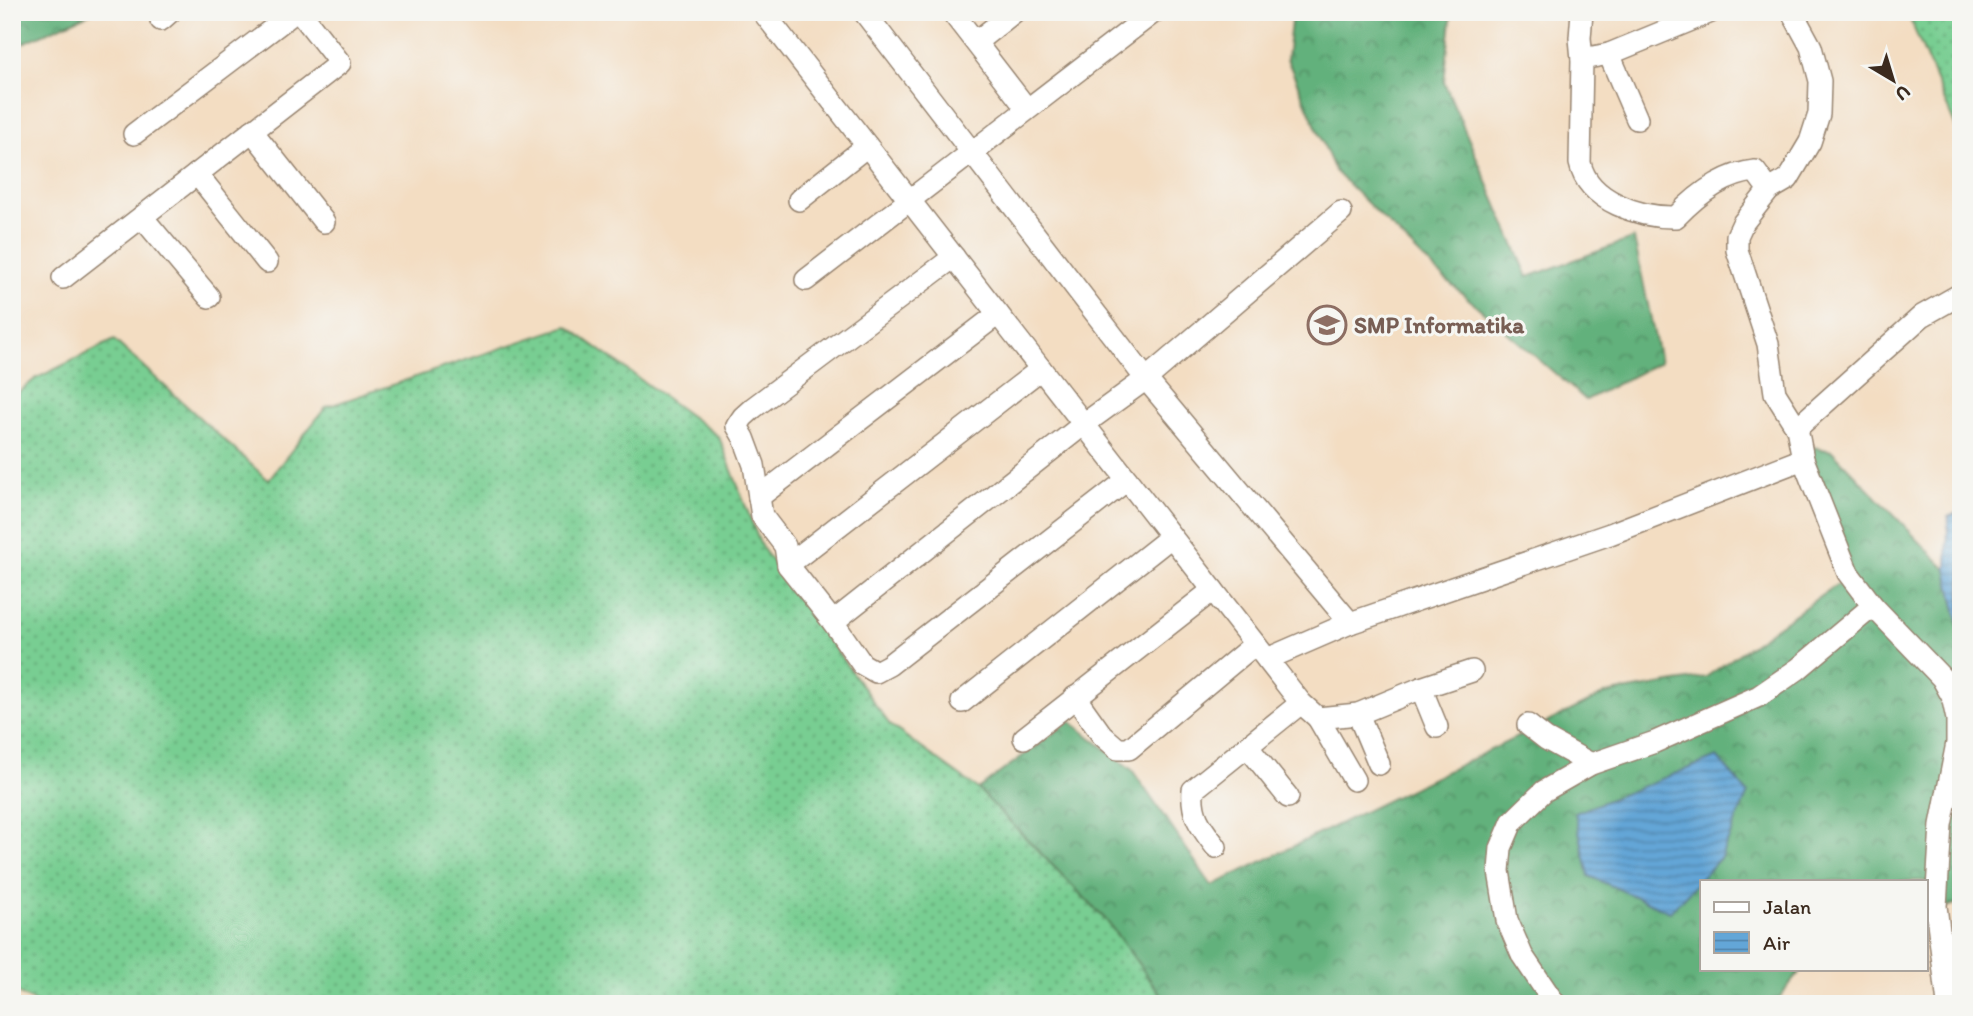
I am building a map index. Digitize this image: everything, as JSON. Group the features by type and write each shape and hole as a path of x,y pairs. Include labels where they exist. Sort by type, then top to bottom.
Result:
{"street":[{"path":"135,134 295,12"},
{"path":"63,278 340,64 300,12"},
{"path":"763,12 1301,703 1318,718 1354,780"},
{"path":"864,12 1146,379 1350,623"},
{"path":"952,12 1027,109"},
{"path":"976,42 1013,12"},
{"path":"806,280 1154,12"},
{"path":"1582,12 1580,163 1583,177 1605,197 1623,207 1662,217 1675,217 1699,194 1741,172 1755,171 1769,190"},
{"path":"1582,60 1609,54 1711,12"},
{"path":"1792,12 1811,47 1821,81 1819,114 1810,142 1788,179 1769,190 1743,223 1737,236 1737,250 1768,344 1775,393 1797,428 1803,459 1847,573 1873,606 1942,678 1952,696 1958,719 1957,743 1941,825 1936,906 1948,1004 1961,995"},
{"path":"1609,54 1637,119"},
{"path":"252,131 324,222"},
{"path":"799,200 867,146"},
{"path":"197,174 267,262"},
{"path":"833,622 1084,424 1146,379 1341,212"},
{"path":"142,217 209,297"},
{"path":"954,257 743,417 737,426 754,465 762,516 785,546 788,565 862,664 876,671 889,665 1127,480"},
{"path":"1797,428 1922,316 1961,294"},
{"path":"759,497 998,314"},
{"path":"788,565 1041,369"},
{"path":"1075,697 1102,735 1118,748 1129,749 1261,651 1610,534 1803,459"},
{"path":"962,702 1171,537"},
{"path":"1024,738 1213,590"},
{"path":"1555,1004 1522,955 1507,920 1499,871 1501,848 1512,822 1545,792 1591,764 1656,742 1759,696 1798,669 1873,606"},
{"path":"1318,718 1358,714 1472,671"},
{"path":"1421,688 1437,727"},
{"path":"1216,847 1196,819 1192,804 1193,790 1301,703"},
{"path":"1358,714 1379,764"},
{"path":"1528,725 1546,739 1591,764"},
{"path":"1247,746 1288,797"}],"green space":[{"path":"12,12 93,12 12,48"},
{"path":"1292,12 1452,12 1444,82 1528,277 1634,238 1660,362 1586,400 1435,270 1335,171 1287,59"},
{"path":"1907,12 1961,12 1961,139 1957,130"},
{"path":"567,326 719,437 761,546 890,725 978,789 1106,920 1168,1004 38,1004 12,990 12,398 35,379 114,340 268,480 326,407"},
{"path":"1792,443 1832,451 1947,570 1961,635 1961,902 1927,914 1927,880 1700,880 1700,970 1801,970 1774,1004 1168,1004 1106,920 978,789 1070,721 1132,770 1212,886 1605,694 1706,677 1842,581"}],"water":[{"path":"1961,511 1961,635 1947,570 1948,517"},
{"path":"1717,757 1748,793 1721,857 1670,912 1589,876 1575,813"}],"place":[{"name":"SMP Informatika","path":"1327,325"}]}
